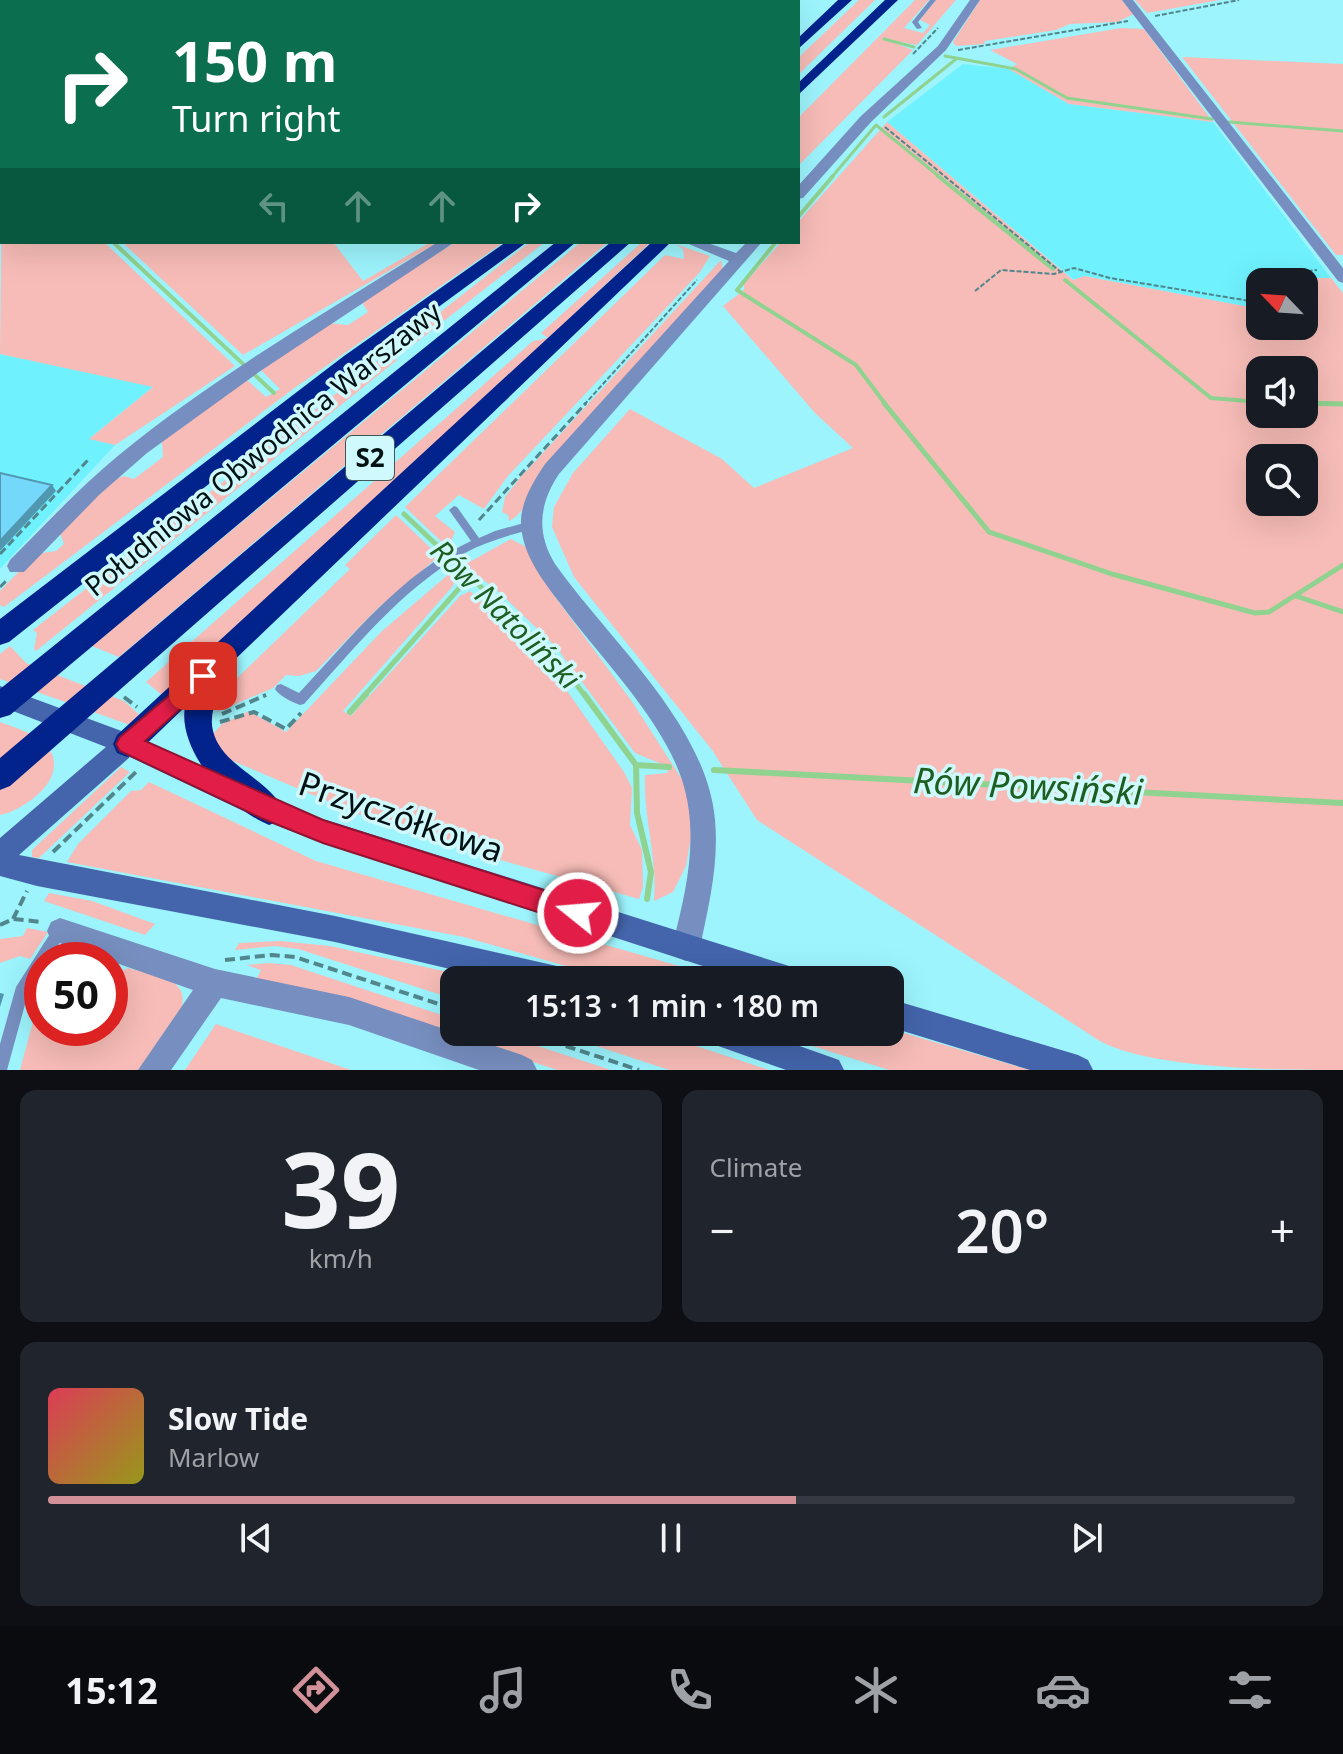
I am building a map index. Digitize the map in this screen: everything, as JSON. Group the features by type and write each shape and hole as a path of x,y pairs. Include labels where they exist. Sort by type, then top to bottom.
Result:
{"highway":[{"path":"800,43 846,0"},
{"path":"800,89 892,0"},
{"path":"0,634 351,361 515,244"},
{"name":"Południowa Obwodnica Warszawy","path":"0,706 565,244"},
{"name":"S2","path":"0,776 620,244"},
{"path":"127,744 222,659 660,244"},
{"path":"222,659 198,705 197,733 213,760 269,811"}],"main road":[{"name":"Przyczółkowa","path":"0,696 127,744 269,811 323,831 745,966"},
{"path":"0,855 127,744"},
{"path":"0,863 65,879 350,932 497,966"},
{"path":"904,1017 1078,1070"},
{"path":"758,1046 829,1070"}],"street":[{"path":"800,193 866,119 942,48 975,0"},
{"path":"1127,0 1339,272"},
{"path":"17,566 101,482 139,449 260,364 445,244"},
{"path":"697,244 731,256"},
{"path":"686,947 701,886 704,853 702,819 692,775 672,738 548,571 537,551 531,525 535,498 552,469 731,256 752,244"},
{"path":"60,931 349,1011 522,1070"},
{"path":"153,1070 216,972"}],"lane":[{"path":"919,28 915,22 933,0"},
{"path":"454,510 472,536"},
{"path":"281,689 300,700 390,606 463,548 472,536 531,525"},
{"path":"0,1070 23,987 60,931"}],"path":[{"path":"942,48 958,50 1008,43 1239,0"},
{"path":"885,127 1062,273"},
{"path":"472,536 506,488 731,256"},
{"path":"975,291 1001,270 1062,273 1074,268 1110,278 1246,300"},
{"path":"1318,273 1339,272"},
{"path":"0,554 88,460"},
{"path":"212,718 281,689"},
{"path":"45,859 135,774"},
{"path":"13,919 25,895"},
{"path":"0,925 13,919 33,919 51,924 60,931"},
{"path":"216,972 272,955 295,957 440,1004"},
{"path":"566,1046 639,1070"}],"shaded area":[{"path":"859,0 875,0 800,73 800,56"},
{"path":"915,0 929,0 904,28 923,33 930,25 920,20 936,0 956,0 917,45 884,39 913,50 800,164 800,116"},
{"path":"980,0 1122,0 1134,14 1117,22 1070,24 1056,30 985,41 984,44 956,46 953,42"},
{"path":"1135,0 1220,0 1147,13"},
{"path":"1121,28 1144,29 1213,122 1069,104 1009,69 1017,64 990,50"},
{"path":"1182,57 1343,64 1343,255 1336,255"},
{"path":"963,64 1009,69 1069,104 1213,122 1331,278 1318,279 1318,268 1246,268 1246,306 1085,276 1074,280 887,122"},
{"path":"887,122 1073,280 1084,276 1246,306 1246,340 1318,340 1318,278 1331,278 1343,293 1343,1070 1210,1066 1139,1055 1110,1046 757,820 712,750 574,577 552,527 554,507 573,473 630,409 722,459 754,488 853,448 815,413 723,306 744,290 744,284 779,244 800,244 800,220"},
{"path":"1,244 106,244 235,366 115,445 89,439 153,387 0,354"},
{"path":"124,244 335,244 363,281 428,244 436,244 243,355"},
{"path":"453,244 501,244 293,389 4,607 0,605 0,591 36,554 56,551 64,544 60,533 113,480 124,476 134,479 163,457 162,442 246,379 266,397 280,389 260,369 328,323 348,325 368,312 363,304 365,298"},
{"path":"527,244 542,244 408,349 398,345"},
{"path":"579,244 606,244 119,657 92,646"},
{"path":"640,244 649,244 548,338 541,333"},
{"path":"675,244 710,256 700,272 508,476 484,509 459,495 435,516 455,532 448,548 405,507 665,255 684,259 683,249"},
{"path":"721,260 723,270 546,464 526,504 509,521 508,515 502,512 505,497 519,479"},
{"path":"548,338 163,696 146,682 533,341"},
{"path":"395,347 391,354 397,360 36,651 34,649 37,633 33,630"},
{"path":"0,354 154,386 90,438 115,445 0,569"},
{"path":"396,515 439,556 377,609 316,671 299,676 286,675 273,688 217,712 231,684 350,569 345,565"},
{"path":"511,539 526,547 550,590 633,703 683,781 690,806 691,837 686,866 673,892 654,901 645,775 667,773 669,767 635,753 556,647 499,592 464,565"},
{"path":"450,573 455,580 453,586 343,711 351,716 460,596 470,591 539,651 624,772 632,788 630,825 642,850 643,887 639,899 429,840 358,814 226,758 211,736 222,724 249,711 286,732 381,632"},
{"path":"10,646 26,663 124,701 142,717 130,725 0,679 0,654"},
{"path":"0,722 39,739 54,760 49,781 41,791 21,807 0,815"},
{"path":"121,767 130,772 39,858 32,857 32,850"},
{"path":"149,782 316,861 679,966 566,966 464,937 67,862 78,844 131,791 141,790"},
{"path":"49,893 92,901 155,924 145,935 44,901"},
{"path":"27,928 48,932 41,942 24,942 24,957 0,963 0,939 23,936"},
{"path":"280,941 330,946 440,970 440,995 298,949 275,946 235,950 239,943"},
{"path":"246,965 291,965 440,1014 440,1031 324,993 256,980 261,970"},
{"path":"128,968 172,982 180,990 183,1001 174,1026 142,1070 20,1070 26,1046 128,1046"},
{"path":"216,1024 351,1070 185,1070"},
{"path":"904,1033 1030,1070 889,1070 813,1046 904,1046"},
{"path":"484,1046 538,1046 611,1070 557,1070"},
{"path":"596,1046 696,1046 769,1070 669,1070"}],"building":[{"path":"0,473 52,485 0,541"}],"waterway":[{"path":"884,39 914,47"},
{"path":"945,56 1016,69 1067,98 1212,119"},
{"path":"884,117 956,59"},
{"path":"1229,122 1343,131"},
{"path":"831,178 876,125 941,178"},
{"path":"800,215 833,176"},
{"path":"938,176 1053,269"},
{"name":"Rów Natoliński","path":"115,244 274,393"},
{"path":"774,244 737,290 856,365 886,405"},
{"path":"1065,280 1211,398 1246,401"},
{"path":"884,403 989,532 1112,574 1255,613 1269,612 1343,565"},
{"path":"1318,403 1343,404"},
{"name":"Rów Natoliński","path":"404,514 470,576"},
{"path":"364,696 470,576"},
{"name":"Rów Natoliński","path":"470,576 559,661 585,696"},
{"path":"1296,596 1343,612"},
{"path":"350,712 366,694"},
{"name":"Rów Natoliński","path":"584,694 636,765"},
{"path":"636,765 669,767"},
{"name":"Rów Natoliński","path":"636,765 637,813 651,872 647,899"},
{"name":"Rów Powsiński","path":"714,770 1343,803"}],"route":[{"path":"203,676 127,744 269,811 578,913"}]}
